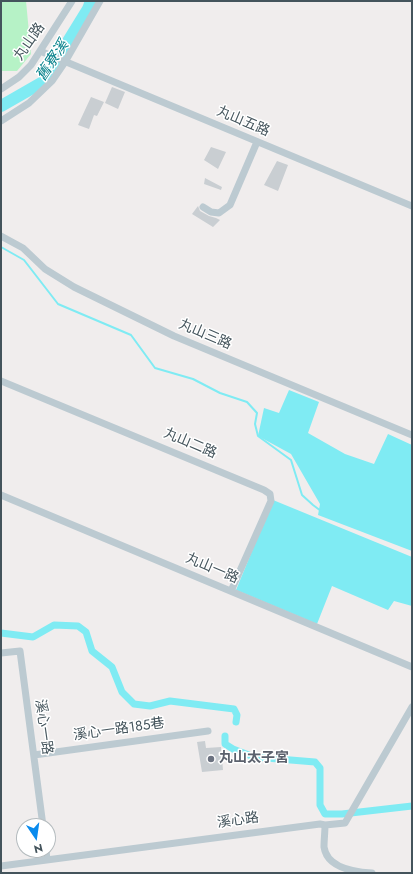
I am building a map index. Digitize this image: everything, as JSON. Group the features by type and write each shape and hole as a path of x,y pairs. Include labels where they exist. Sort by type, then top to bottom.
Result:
{"street":[{"name":"丸山路","path":"1,89 20,77 31,65 72,1"},
{"path":"1,120 29,104 52,80 65,61 100,1"},
{"name":"丸山五路","path":"41,51 412,206"},
{"path":"203,207 211,212 219,213 230,205 257,142"},
{"name":"丸山三路","path":"1,236 23,248 45,269 74,287 174,336 412,435"},
{"name":"丸山二路","path":"1,381 264,490 270,494 271,501 231,592"},
{"name":"丸山一路","path":"1,495 412,667"},
{"name":"溪心一路","path":"1,653 20,651 42,818"},
{"name":"溪心路","path":"1,866 320,824 345,823 412,707"},
{"name":"溪心一路185巷","path":"34,755 208,731"},
{"path":"325,825 324,846 327,857 334,864 342,868 364,873 372,873"}],"green space":[{"path":"1,1 26,1 31,54 17,71 1,71"}],"water":[{"path":"289,390 319,402 308,433 345,454 374,464 388,434 412,445 412,551 318,515 320,504 291,454 258,436 264,408 279,413"},
{"path":"273,500 412,557 412,606 394,601 388,610 332,586 317,624 236,590"}],"building":[{"path":"112,87 125,92 118,109 105,103"},
{"path":"91,97 104,102 97,116 94,115 89,129 78,125"},
{"path":"211,147 226,152 218,169 204,160"},
{"path":"277,161 288,165 278,191 264,185"},
{"path":"205,178 222,187 221,190 204,184"},
{"path":"198,206 200,211 220,220 213,227 192,214"},
{"name":"丸山太子宮","path":"205,741 206,748 221,747 223,770 202,772 197,742"}],"waterway":[{"name":"舊寮溪","path":"1,106 43,82 88,9 91,1"},
{"path":"1,247 24,260 58,304 131,335 155,368 193,379 220,393 247,402 257,413 255,424 258,436 291,460 302,495 321,511"},
{"path":"1,633 33,637 54,625 78,626 86,632 92,651 112,667 122,692 134,704 150,706 170,701 234,709 237,715 236,722"},
{"path":"225,736 225,744 233,749 254,757 315,762 320,768 320,805 325,814 342,814 412,806"}],"place":[{"name":"丸山太子宮","path":"211,759"}]}
